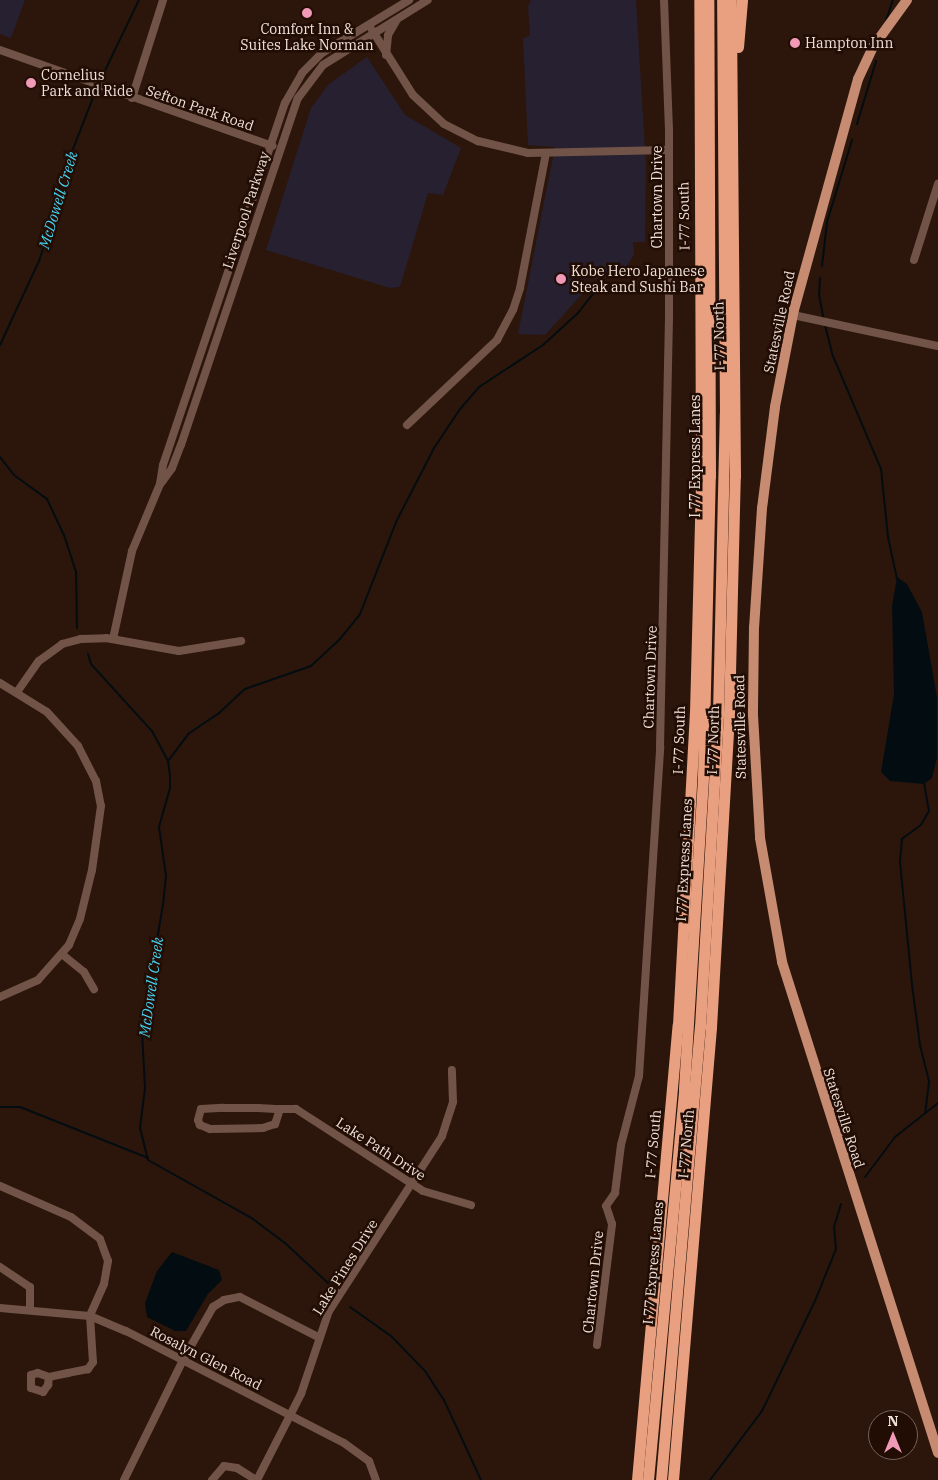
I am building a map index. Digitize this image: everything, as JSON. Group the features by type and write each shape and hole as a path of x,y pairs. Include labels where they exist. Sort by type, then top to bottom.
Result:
{"highway":[{"name":"I-77 South","path":"637,1480 665,1178 686,909 699,626 701,485 699,0"},
{"name":"I 77 Express Lanes","path":"648,1480 688,1035 704,767 710,476 708,0"},
{"name":"I 77 Express Lanes","path":"661,1480 705,943 718,714 724,485 722,0"},
{"name":"I-77 North","path":"673,1480 707,1081 722,860 735,476 731,0"},
{"path":"731,113 742,0"},
{"path":"705,943 722,860"},
{"path":"665,1178 668,1268"}],"main road":[{"name":"Statesville Road","path":"907,0 873,46 858,79 793,315 770,439 756,568 753,715 761,846 770,910 789,987 938,1453"}],"street":[{"path":"132,98 163,0"},
{"name":"Liverpool Parkway","path":"113,639 130,558 160,484 163,465 285,103 307,66 335,43 409,0"},
{"name":"Liverpool Parkway","path":"160,484 172,468 181,445 298,98 313,75 336,55 428,0"},
{"name":"Chartown Drive","path":"597,1345 612,1224 606,1206 616,1193 621,1145 639,1076 653,872 668,478 669,150 664,0"},
{"path":"386,55 388,35 396,20"},
{"path":"369,24 386,55 413,95 452,129 489,145 520,152 546,153 669,150"},
{"name":"Sefton Park Road","path":"0,50 132,98 280,148"},
{"path":"407,425 497,340 513,310 520,288 546,153"},
{"path":"914,260 938,184"},
{"path":"793,315 938,346"},
{"path":"17,692 31,668 57,647 81,639 113,639 180,651 241,641"},
{"path":"0,683 47,712 78,746 89,762 98,790 100,821 92,870 77,929 63,955 38,980 0,997"},
{"path":"63,955 84,972 94,989"},
{"name":"Lake Pines Drive","path":"256,1480 301,1394 318,1337 329,1312 442,1136 450,1118 453,1102 452,1070"},
{"name":"Lake Path Drive","path":"280,1109 275,1124 263,1128 210,1129 200,1125 198,1120 201,1109 280,1109 296,1109 411,1184 447,1200 471,1205"},
{"path":"0,1186 71,1217 100,1239 108,1261 104,1284 90,1316 93,1362 88,1369 49,1378"},
{"path":"0,1267 30,1287 30,1310"},
{"path":"124,1480 183,1360 213,1307 235,1297 247,1300 318,1337"},
{"name":"Rosalyn Glen Road","path":"0,1308 90,1316 183,1360 290,1415 317,1426 362,1453 369,1461 376,1480"},
{"path":"212,1480 224,1466 237,1468 256,1480"}],"shaded area":[{"path":"0,0 25,0 11,38 0,34"},
{"path":"531,0 636,0 646,166 645,242 633,242 634,255 618,278 585,279 583,293 545,335 518,334 555,147 528,145 523,38 530,36 528,6"},
{"path":"367,57 405,115 461,148 443,195 428,193 400,287 390,288 266,250 311,108 329,84"},
{"path":"897,577 907,584 922,612 937,697 937,758 932,778 924,784 890,781 881,772 894,694 892,606"},
{"path":"172,1252 219,1270 222,1280 208,1294 186,1331 175,1331 147,1317 145,1303 157,1271"}],"waterway":[{"name":"McDowell Creek","path":"99,83 139,0"},
{"path":"886,21 893,0"},
{"path":"857,124 876,61"},
{"name":"McDowell Creek","path":"0,345 39,261 53,219 61,180 97,87"},
{"path":"822,266 827,222 852,140"},
{"path":"820,278 819,295 824,320"},
{"path":"168,761 188,734 218,714 245,689 311,666 340,639 360,614 396,522 434,448 460,409 479,387 543,345 578,313 598,287"},
{"path":"825,325 833,356 881,469 888,537 897,579"},
{"name":"McDowell Creek","path":"0,457 14,475 47,499 64,535 76,571 77,628"},
{"name":"McDowell Creek","path":"88,654 91,664 152,731 168,761 170,776 170,788 159,827 166,876 163,904 142,1031 145,1088 140,1128 148,1160 253,1219 285,1243 328,1283"},
{"path":"924,783 929,811 921,825 902,839 900,862 912,985 920,1045 929,1082 925,1113"},
{"path":"865,1177 895,1137 938,1103"},
{"path":"0,1107 20,1107 148,1158"},
{"path":"710,1480 762,1411 815,1301 836,1249 834,1227 841,1204"},
{"name":"McDowell Creek","path":"350,1307 391,1336 425,1371 444,1400 481,1480"}],"place":[{"name":"Comfort Inn & Suites Lake Norman","path":"307,13"},
{"name":"Hampton Inn","path":"795,43"},
{"name":"Cornelius Park and Ride","path":"31,83"},
{"name":"Kobe Hero Japanese Steak and Sushi Bar","path":"561,279"}]}
